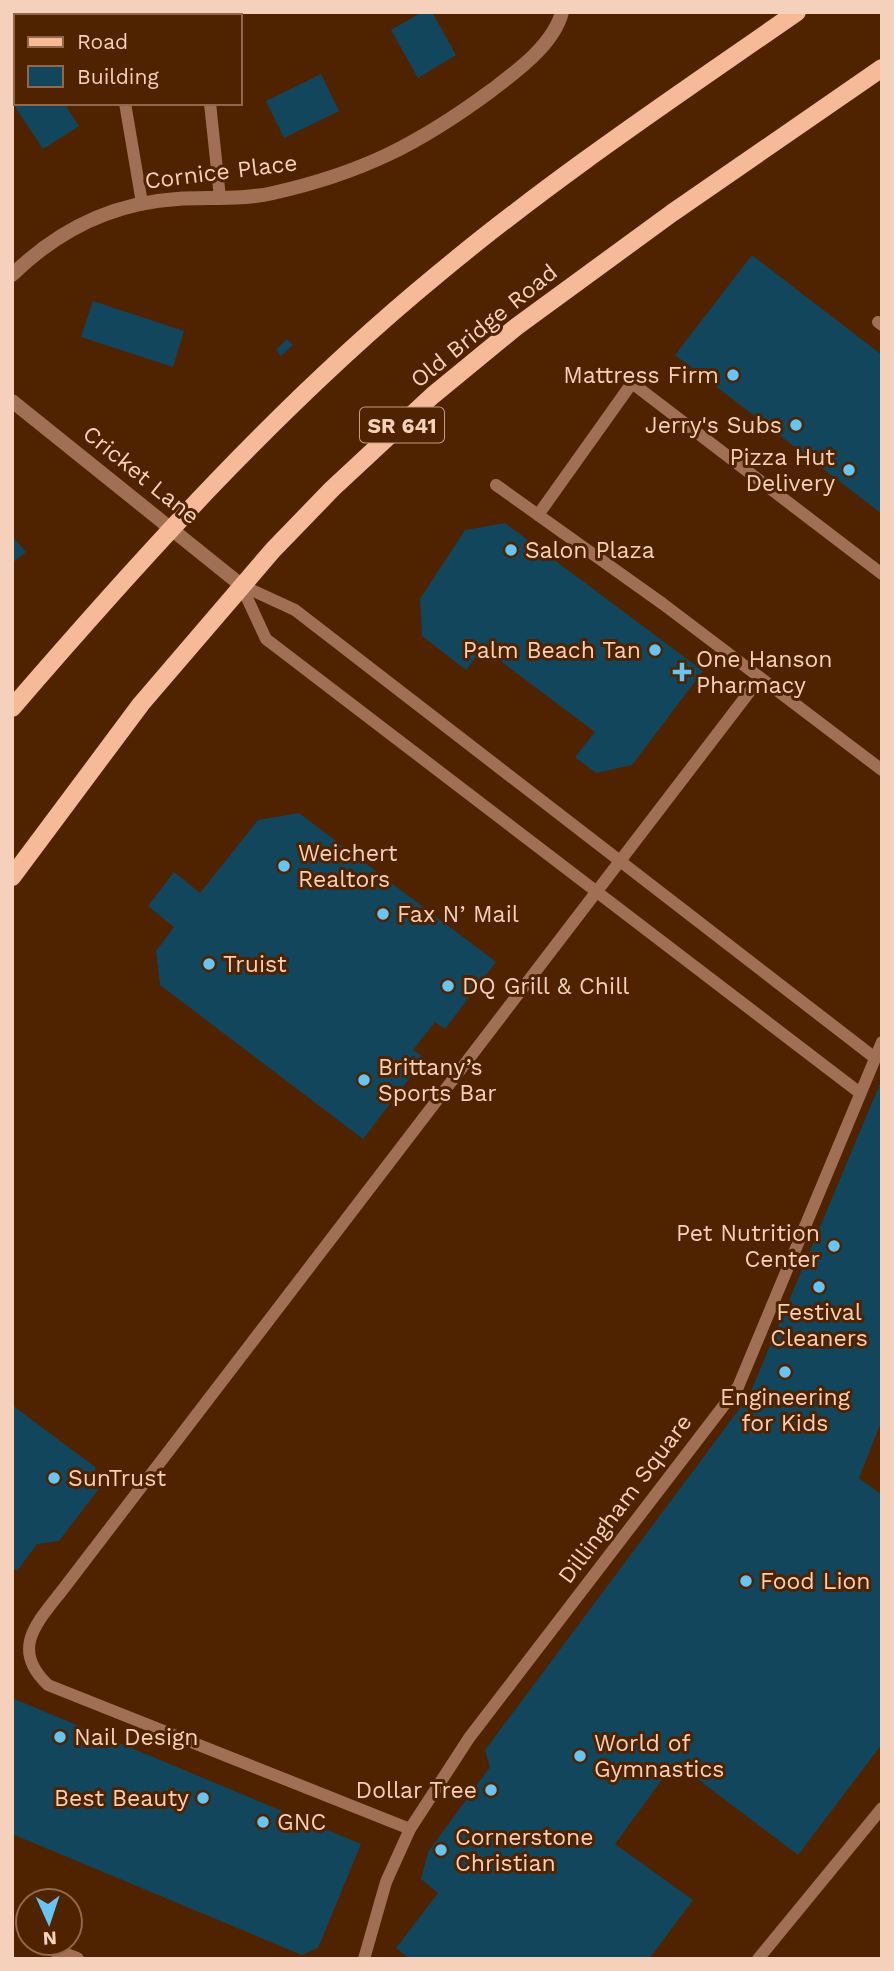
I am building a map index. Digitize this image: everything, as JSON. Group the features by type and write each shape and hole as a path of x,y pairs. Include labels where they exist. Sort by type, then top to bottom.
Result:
{"main road":[{"path":"12,708 172,529 332,367 437,274 568,171 797,12"},
{"name":"Old Bridge Road","path":"12,877 141,704 241,585 332,489 432,396 516,327 673,213 882,68"}],"street":[{"name":"Cornice Place","path":"12,275 38,250 75,227 142,204 269,194 336,177 390,156 447,123 505,80 550,38 562,12"},
{"name":"Cricket Lane","path":"12,401 241,585"}],"lane":[{"path":"125,105 142,204"},
{"path":"210,105 220,198"},
{"path":"538,515 632,383 882,575"},
{"path":"496,485 882,770"},
{"path":"241,585 295,610 875,1058"},
{"path":"241,585 266,639 860,1093"},
{"path":"411,1829 48,1685 35,1673 29,1657 29,1640 37,1624 760,678"},
{"name":"Dillingham Square","path":"364,1959 386,1882 411,1829 475,1729 738,1387 882,1042"},
{"path":"758,1959 882,1808"}],"building":[{"path":"422,12 432,12 456,55 418,78 391,30"},
{"path":"321,74 339,111 284,138 266,101"},
{"path":"14,94 14,105 65,105 79,126 43,149 12,102"},
{"path":"752,255 882,355 882,514 675,355"},
{"path":"93,301 184,331 173,367 81,337"},
{"path":"287,339 293,345 281,356 276,350"},
{"path":"505,523 703,671 632,765 596,773 575,757 595,732 483,648 466,670 422,636 420,599 465,530"},
{"path":"12,536 26,552 12,563"},
{"path":"299,813 496,962 445,1029 435,1022 413,1050 425,1058 363,1139 160,985 156,951 174,927 148,906 174,872 200,893 258,820"},
{"path":"882,1079 882,1420 859,1478 882,1495 882,1744 798,1855 675,1762 615,1844 693,1900 649,1959 410,1959 396,1948 438,1893 421,1879 428,1852 490,1767 485,1750 749,1396"},
{"name":"SunTrust","path":"12,1405 95,1467 98,1490 59,1541 37,1544 17,1571 12,1567"},
{"path":"12,1698 361,1844 318,1948 302,1955 12,1834"}],"place":[{"name":"Mattress Firm","path":"733,375"},
{"name":"Jerry's Subs","path":"796,425"},
{"name":"Pizza Hut Delivery","path":"849,470"},
{"name":"Salon Plaza","path":"511,550"},
{"name":"Palm Beach Tan","path":"655,650"},
{"name":"One Hanson Pharmacy","path":"682,672"},
{"name":"Weichert Realtors","path":"284,866"},
{"name":"Fax N’ Mail","path":"383,914"},
{"name":"Truist","path":"209,964"},
{"name":"DQ Grill & Chill","path":"448,986"},
{"name":"Brittany’s Sports Bar","path":"364,1080"},
{"name":"Pet Nutrition Center","path":"834,1246"},
{"name":"Festival Cleaners","path":"819,1287"},
{"name":"Engineering for Kids","path":"785,1372"},
{"name":"SunTrust","path":"54,1478"},
{"name":"Food Lion","path":"746,1581"},
{"name":"Nail Design","path":"60,1737"},
{"name":"World of Gymnastics","path":"580,1756"},
{"name":"Dollar Tree","path":"491,1790"},
{"name":"Best Beauty","path":"203,1798"},
{"name":"GNC","path":"263,1822"},
{"name":"Cornerstone Christian","path":"441,1850"}]}
